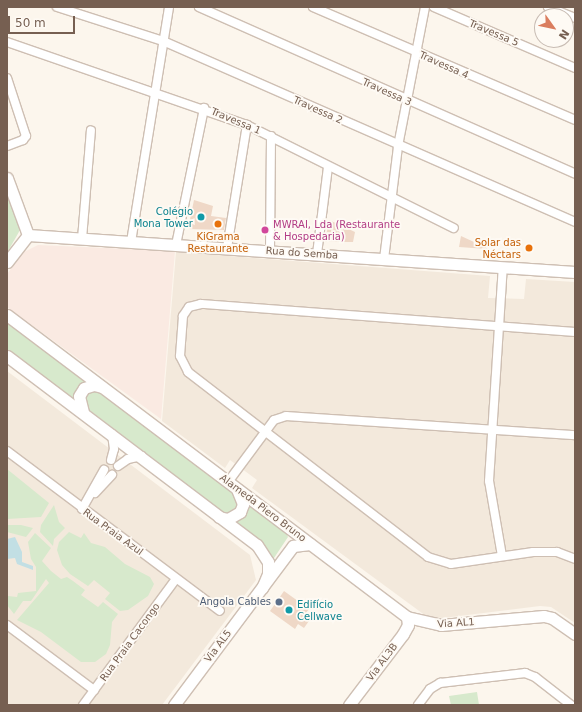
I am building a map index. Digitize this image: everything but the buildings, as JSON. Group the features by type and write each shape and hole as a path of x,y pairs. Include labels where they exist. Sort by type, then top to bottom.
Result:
{"street":[{"name":"Travessa 2","path":"57,7 163,41 398,146 575,222"},
{"path":"132,242 169,7"},
{"name":"Travessa 3","path":"199,7 407,101 575,174"},
{"name":"Travessa 4","path":"313,7 575,120"},
{"path":"384,259 398,146 418,53 425,7"},
{"name":"Travessa 5","path":"434,7 575,68"},
{"path":"548,7 575,18"},
{"name":"Travessa 1","path":"7,42 155,91 247,125 271,136 328,167 454,228"},
{"path":"7,78 26,136 23,140 7,146"},
{"path":"176,245 204,108"},
{"path":"227,248 247,125"},
{"path":"82,238 91,130"},
{"path":"270,251 271,136"},
{"path":"317,254 328,167"},
{"path":"7,178 28,235 7,262"},
{"name":"Rua do Semba","path":"28,235 575,272"},
{"path":"502,556 489,496 503,267"},
{"path":"575,332 201,304 189,307 183,316 180,356 184,368 264,432 428,557 451,564 546,551 575,559"},
{"name":"Alameda Piero Bruno","path":"7,314 310,544"},
{"path":"7,356 142,456 261,549 268,562 268,574 262,588"},
{"path":"83,412 79,396 84,388 94,384 102,387"},
{"path":"219,516 228,519 240,512 243,504 232,485 264,432 274,420 286,416 492,431 575,435"},
{"path":"111,460 114,449 112,434"},
{"name":"Rua Praia Azul","path":"7,451 82,509 220,611"},
{"path":"118,466 128,459 142,456"},
{"path":"88,501 104,470"},
{"path":"82,509 112,475"},
{"name":"Alameda Piero Bruno","path":"262,588 293,546 310,544"},
{"name":"Via AL1","path":"310,544 407,617 441,625 544,616 552,618 575,634"},
{"name":"Rua Praia Cacongo","path":"83,705 176,578"},
{"name":"Via AL5","path":"174,705 262,588"},
{"name":"Via AL3B","path":"349,705 403,634 408,625 407,617"},
{"path":"7,625 94,690"},
{"path":"418,705 430,689 440,683 525,673 535,677 571,705"}],"shaded area":[{"path":"38,245 175,251 161,419 7,307 7,274 24,252"},
{"path":"176,252 490,276 488,298 524,299 526,279 575,282 575,623 551,607 540,606 443,618 426,616 252,488 257,480 230,460 225,468 162,421"},
{"path":"7,371 250,555 256,580 162,705 7,705"}],"green space":[{"path":"7,190 20,230 7,253"},
{"path":"7,321 88,381 74,399 7,349"},
{"path":"99,389 238,494 237,508 231,512 223,512 84,406 86,392"},
{"path":"7,469 49,503 41,517 7,519"},
{"path":"249,503 286,532 288,537 272,561 261,542 235,522 246,511"},
{"path":"54,505 59,522 65,528 54,539 53,546 40,532 41,525"},
{"path":"7,525 21,525 33,528 26,537 7,532"},
{"path":"69,532 81,538 84,533 91,543 105,547 125,564 150,577 154,584 148,596 128,610 120,611 105,599 110,593 94,580 88,586 70,574 62,565 57,550 59,542"},
{"path":"35,533 51,548 42,561 51,571 61,579 67,577 85,590 81,595 98,607 103,602 118,614 112,622 110,645 106,654 95,662 81,662 41,632 17,620 49,583 46,579 31,601 23,601 14,614 7,605 8,596 17,597 18,593 36,591 36,567 31,559 28,542"},
{"path":"477,692 479,705 451,705 449,696"}],"water":[{"path":"15,537 22,552 22,562 33,566 33,570 17,564 15,558 7,559 7,539"}],"place":[{"name":"Colégio Mona Tower","path":"201,217"},
{"name":"KiGrama Restaurante","path":"218,224"},
{"name":"MWRAI, Lda (Restaurante & Hospedaria)","path":"265,230"},
{"name":"Solar das Néctars","path":"529,248"},
{"name":"Angola Cables","path":"279,602"},
{"name":"Edifício Cellwave","path":"289,610"}]}
